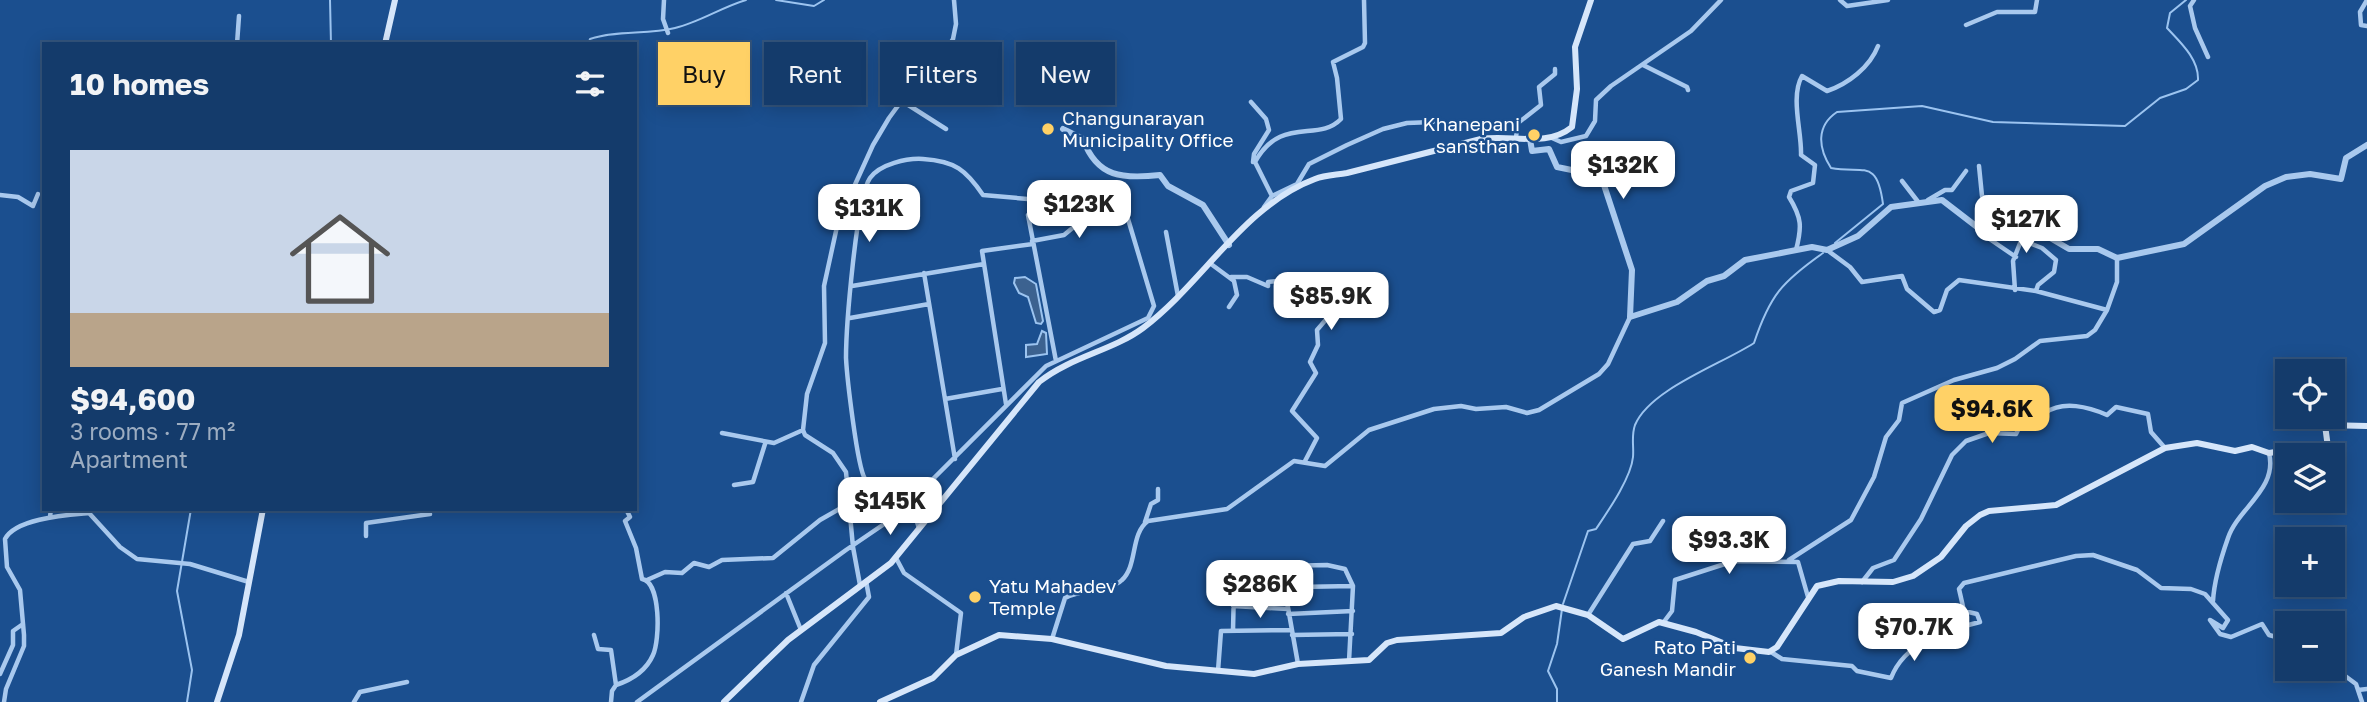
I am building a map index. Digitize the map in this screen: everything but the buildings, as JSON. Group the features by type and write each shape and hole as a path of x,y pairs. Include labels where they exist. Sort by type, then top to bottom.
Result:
{"main road":[{"path":"385,42 394,0"},
{"path":"724,702 801,630 896,557 1039,382 1069,362 1143,328 1211,264 1264,208 1324,176 1347,173 1481,139 1552,138 1572,127 1575,118 1575,47 1591,0"},
{"path":"2327,443 2325,425 2367,426"},
{"path":"880,702 933,678 956,655 999,635 1052,639 1166,666 1254,674 1298,664 1371,659 1387,643 1397,640 1501,633 1524,617 1556,606 1588,615 1623,639 1663,623 1696,632 1735,648 1771,652 1808,597 1820,584 1893,582 1913,576 1941,557 1966,526 1989,511 2056,505 2165,448 2197,443 2235,451 2252,447 2269,453 2275,452"},
{"path":"217,702 239,635 263,511"}],"street":[{"path":"664,0 668,33"},
{"path":"951,42 956,24 954,0"},
{"path":"1255,166 1263,149 1284,134 1329,128 1340,119 1333,62 1363,47 1364,0"},
{"path":"1552,138 1561,142 1586,136 1595,121 1596,100 1691,31 1721,0"},
{"path":"1840,0 1847,6 1888,0"},
{"path":"1966,24 1997,12 2035,12 2037,0"},
{"path":"2194,0 2190,6 2191,15 2208,57"},
{"path":"2367,0 2360,12 2361,25 2367,26"},
{"path":"237,42 239,16"},
{"path":"1796,250 1802,226 1800,216 1789,197 1791,191 1813,183 1815,165 1801,155 1802,131 1797,113 1799,82 1802,76 1827,92 1841,86 1873,61 1878,46"},
{"path":"1642,65 1668,76 1688,90"},
{"path":"1516,137 1518,123 1541,105 1539,86 1555,74 1555,69"},
{"path":"1251,102 1266,119 1269,130 1254,153 1255,166 1272,196"},
{"path":"801,702 814,666 869,597 853,547 846,472 840,460 805,435 803,430 807,394 825,343 824,286 838,222 873,145 899,105"},
{"path":"908,105 946,129"},
{"path":"1264,208 1272,196 1297,184 1309,164 1383,129 1407,123 1433,122"},
{"path":"1063,129 1083,139 1092,160 1125,178 1160,175 1168,186 1202,205 1229,245"},
{"path":"1145,523 1227,509 1294,461 1325,466 1369,430 1433,409 1502,407 1527,413 1539,410 1608,365 1630,317 1632,270 1601,176 1557,167 1549,149 1532,151 1530,139"},
{"path":"1827,250 1858,236 1891,208 1942,200 1957,208 1975,227 2026,228 2040,232 2069,248 2098,249 2117,258 2183,244 2265,186 2286,177 2309,174 2341,179 2346,158 2367,145"},
{"path":"637,702 911,503 1045,366 1148,318 1154,306 1130,220 1092,212 1085,204 983,195 967,172 942,160 912,158 888,165 870,177 863,198 846,358 864,477 869,483 911,503 919,528"},
{"path":"1979,166 1982,196 1989,198 1991,204 1991,229"},
{"path":"1919,203 1945,190 1952,190 1966,171"},
{"path":"1902,181 1919,203"},
{"path":"0,195 18,197 33,206 38,194"},
{"path":"1006,405 982,251 1064,235 1092,212"},
{"path":"1028,215 1056,361"},
{"path":"2003,228 2004,233 2042,248 2056,260 2054,272 2038,285 2036,291"},
{"path":"2015,290 2016,257 2026,228"},
{"path":"1166,232 1178,296"},
{"path":"1991,240 2016,257"},
{"path":"1630,317 1677,302 1707,281 1724,276 1745,260 1812,247 1827,250 1850,267 1862,282 1902,276 1907,289 1934,312 1940,310 1947,290 1959,280 2036,291 2107,310"},
{"path":"1789,560 1850,520 1874,477 1886,437 1899,420 1902,403 1954,380 1997,368 2040,341 2087,336 2095,330 2107,310 2117,282 2117,258"},
{"path":"852,286 984,264"},
{"path":"1211,264 1231,276 1247,277 1268,286 1268,282 1287,280 1316,298 1327,309 1329,316 1317,330 1318,345 1310,362 1316,373 1292,411 1317,438 1305,461"},
{"path":"924,273 955,460"},
{"path":"1229,307 1237,295 1231,276"},
{"path":"850,318 929,304"},
{"path":"945,399 1002,389"},
{"path":"1861,582 1873,568 1894,560 1922,519 1952,455 1966,441 1989,433 2016,434 2020,426 2038,421 2045,413 2061,407 2088,407 2106,415 2116,407 2148,414 2151,432 2165,448"},
{"path":"722,433 774,443 803,430"},
{"path":"734,485 753,482 765,443"},
{"path":"2213,601 2214,583 2223,561 2228,536 2259,496 2272,467 2269,453"},
{"path":"1052,639 1065,598 1093,588 1114,585 1124,579 1151,504 1158,500 1157,489"},
{"path":"627,511 630,516 625,521 627,531 636,548 642,579 647,580 665,572 682,573 694,563 709,567 722,560 773,558 831,512 848,504"},
{"path":"50,517 51,511"},
{"path":"4,702 6,689 24,646 20,590 7,567 3,538 20,526 50,517 89,513 126,553 148,562 190,564 249,582"},
{"path":"366,536 366,523 430,514"},
{"path":"1588,615 1633,544 1650,541 1663,521"},
{"path":"1771,652 1782,659 1852,666 1857,671 1891,678 1897,663 1909,648 1956,628 1980,622 1977,614 1964,611 1961,605 1959,589 1964,583 2076,556 2094,555 2137,570 2161,588 2191,589 2213,601 2228,620 2223,628 2210,620 2220,634 2231,636 2262,624 2269,635 2275,637"},
{"path":"896,557 904,573 961,613 956,655"},
{"path":"1663,623 1672,611 1675,580 1734,561 1798,562 1808,597"},
{"path":"1228,567 1341,566 1351,576 1353,586 1349,661"},
{"path":"1281,568 1298,664"},
{"path":"611,702 612,691 616,685 634,679 655,650 659,618 647,580"},
{"path":"1233,629 1234,588 1353,586"},
{"path":"786,593 801,630"},
{"path":"1233,606 1288,611 1353,611"},
{"path":"0,674 11,650 13,631 23,624"},
{"path":"1217,671 1221,631 1233,629 1352,634"},
{"path":"594,635 598,649 611,650 616,685"},
{"path":"11,650 20,655"},
{"path":"2345,676 2356,684 2362,702"},
{"path":"354,702 360,692 407,682"},
{"path":"2358,690 2367,689"}],"water":[{"path":"1025,277 1036,284 1043,321 1041,324 1036,323 1028,297 1019,293 1014,283 1015,278"},
{"path":"1042,331 1046,333 1047,354 1026,357 1026,345 1037,344"}],"waterway":[{"path":"330,0 331,42"},
{"path":"589,42 600,36 675,28 746,0"},
{"path":"776,0 814,6 824,0"},
{"path":"1835,243 1883,204 1873,174 1867,171 1831,168 1821,138 1825,124 1837,112 1922,106 1993,122 2125,126 2160,98 2186,89 2198,80 2192,58 2167,28 2170,13 2186,0"},
{"path":"1563,604 1588,531 1596,529 1628,475 1633,457 1634,429 1643,412 1655,400 1688,378 1754,343 1766,313 1779,291 1823,253"},
{"path":"187,702 192,670 177,591 191,511"},
{"path":"1557,702 1557,689 1548,671 1557,644 1562,609"}],"place":[{"name":"Changunarayan Municipality Office","path":"1048,129"},
{"name":"Khanepani sansthan","path":"1534,135"},
{"name":"Yatu Mahadev Temple","path":"975,597"},
{"name":"Rato Pati Ganesh Mandir","path":"1750,658"}]}
